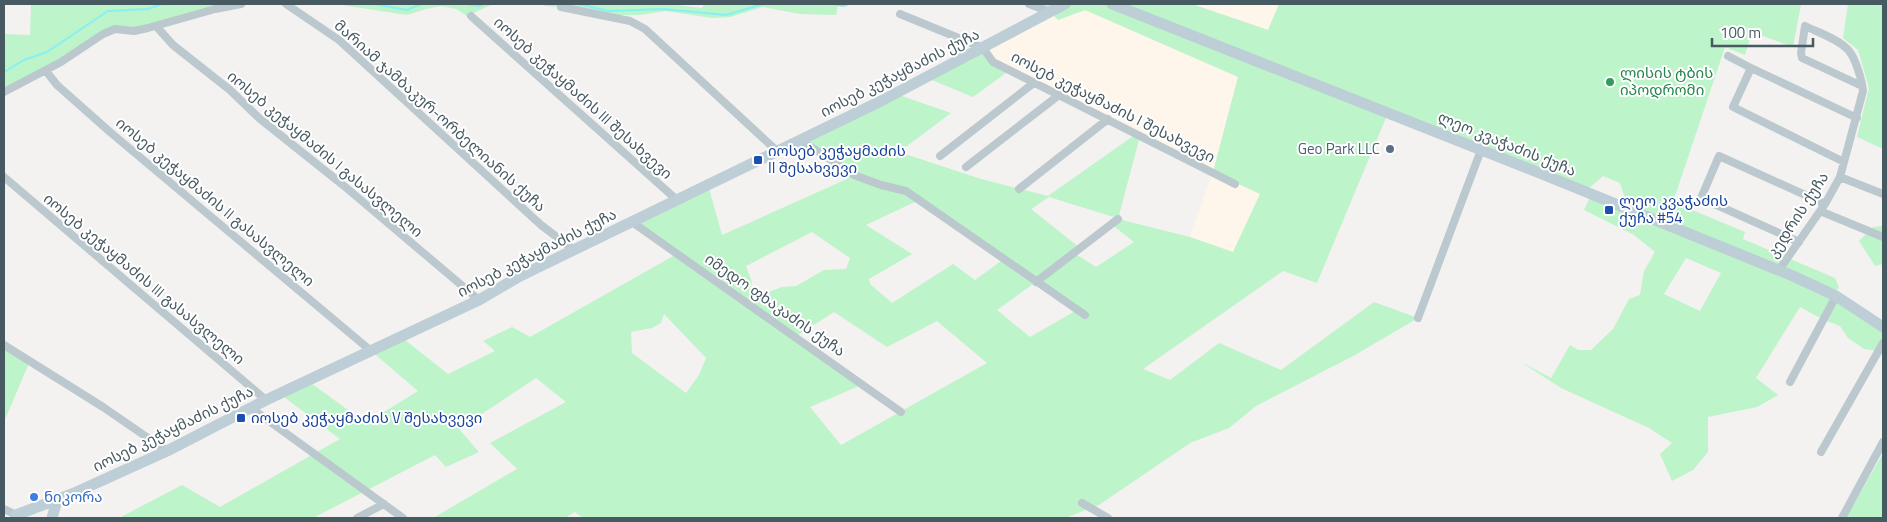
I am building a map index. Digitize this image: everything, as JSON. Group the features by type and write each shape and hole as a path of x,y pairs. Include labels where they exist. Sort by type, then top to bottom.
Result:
{"street":[{"path":"4,92 46,71 103,34 115,29 134,31 215,9 241,4"},
{"name":"მარიამ ჯამბაკურ-ორბელიანის ქუჩა","path":"286,4 338,40 541,225 574,250"},
{"path":"1029,4 1050,12"},
{"name":"იოსებ კეჭაყმაძის ქუჩა","path":"19,517 167,451 266,400 478,300 520,276 800,140 983,48 1064,4"},
{"name":"ლეო კვაჭაძის ქუჩა","path":"1112,4 1779,270 1836,296 1882,323"},
{"path":"562,7 630,21 645,29 777,151"},
{"path":"900,14 983,48"},
{"name":"იოსებ კეჭაყმაძის III შესახვევი","path":"471,16 677,200"},
{"name":"იოსებ კეჭაყმაძის I გასასვლელი","path":"156,26 173,45 222,84 259,118 478,300"},
{"name":"კედრის ქუჩა","path":"1779,270 1820,212 1840,176 1863,92 1862,86 1850,51 1805,26 1802,58 1862,86"},
{"name":"იოსებ კეჭაყმაძის I შესახვევი","path":"983,48 993,62 1236,184"},
{"path":"1728,56 1857,118"},
{"path":"1752,68 1733,108 1844,162"},
{"name":"იოსებ კეჭაყმაძის II გასასვლელი","path":"46,71 58,85 110,132 370,350"},
{"path":"940,156 1035,82"},
{"path":"966,167 1059,95"},
{"path":"1019,188 1108,119"},
{"path":"800,140 854,174 881,185 906,191 1085,315"},
{"path":"1418,318 1481,150"},
{"path":"1799,242 1701,198 1719,156 1825,204"},
{"path":"1840,176 1883,194"},
{"name":"იოსებ კეჭაყმაძის III გასასვლელი","path":"4,177 266,400"},
{"path":"1820,212 1883,237"},
{"path":"1036,282 1118,219"},
{"name":"იმედო ფხაკაძის ქუჩა","path":"632,222 901,412"},
{"path":"1790,382 1836,296"},
{"path":"1821,452 1883,343"},
{"path":"4,345 103,406 167,451"},
{"path":"250,408 403,518"},
{"path":"1842,518 1883,442"},
{"path":"52,518 56,504 60,499"},
{"path":"357,518 384,504"},
{"path":"1082,504 1108,518"},
{"path":"4,509 19,517"}],"shaded area":[{"path":"1192,4 1279,4 1268,30"},
{"path":"1085,10 1238,77 1213,172 1260,194 1233,252 1190,237 1212,173 993,62 983,48 1050,12 1059,20"}],"green space":[{"path":"31,4 241,4 148,28 115,29 4,92 4,34 30,35"},
{"path":"335,4 493,4 467,16 456,9 442,6 407,15"},
{"path":"541,4 667,4 702,8 704,4 838,5 836,15 800,14 763,7 730,17 712,18 666,11 640,15 609,15"},
{"path":"1029,4 1112,4 1388,113 1317,283 1283,271 1143,369 1170,380 1219,343 1281,370 1374,302 1418,318 1355,355 1256,406 1229,428 1190,443 1099,505 1065,518 583,518 575,512 565,518 433,518 517,469 490,443 566,402 536,378 459,429 479,452 446,467 435,455 313,518 119,518 182,485 220,507 340,439 280,394 308,381 366,423 418,391 370,350 400,336 448,374 495,351 483,341 512,327 530,337 675,255 632,222 708,185 722,235 847,179 806,137 896,94 951,113 899,152 981,179 1048,196 1136,134 1140,136 1118,219 1190,237 1233,252 1260,194 1213,172 1238,77 1085,10 1058,20 1050,12","holes":["1049,197 1117,218 1111,224 1134,242 1096,267 1074,253 1080,248 1031,209","919,200 1004,259 975,280 953,264 892,303 870,284 869,279 912,254 866,225","812,232 850,258 846,269 824,270 796,286 782,287 766,293 749,294 752,282 746,266","1036,282 1077,310 1030,337 997,310","834,312 887,347 937,321 987,363 841,445 810,407 866,383 798,335","664,314 706,358 699,375 686,393 632,353 631,332 652,328 661,323"]},
{"path":"1123,4 1192,4 1268,30 1279,4 1801,4 1793,47 1752,32 1745,55 1725,47 1673,202 1745,232 1743,239 1835,278 1839,288 1834,292 1627,205 1620,183 1603,176 1588,189"},
{"path":"1848,4 1883,4 1883,149 1857,137 1869,88 1858,50 1843,38"},
{"path":"983,48 993,62 1010,70 973,97 927,78"},
{"path":"1591,195 1793,276 1883,327 1883,356 1879,351 1864,349 1848,338 1840,326 1800,307 1756,378 1778,395 1757,407 1708,417 1708,452 1693,470 1672,481 1660,454 1672,443 1649,428 1561,388 1521,362 1551,378 1570,345 1578,350 1591,350 1613,329 1629,299 1640,295 1644,271 1655,252 1634,235 1584,210","holes":["1686,258 1721,273 1700,311 1664,294"]},
{"path":"1883,226 1883,264 1875,266 1859,241 1873,227"},
{"path":"4,348 29,363 4,422"},
{"path":"1883,453 1883,518 1846,518"}],"waterway":[{"path":"4,72 24,60 47,52 108,11 148,9 162,4"},
{"path":"374,4 407,10 421,4"},
{"path":"466,4 479,6 484,4"},
{"path":"579,4 608,11 664,9 726,15 763,4"},
{"path":"834,4 843,6 849,4"}],"place":[{"name":"ლისის ტბის იპოდრომი","path":"1610,82"},
{"name":"Geo Park LLC","path":"1390,149"},
{"name":"იოსებ კეჭაყმაძის II შესახვევი","path":"758,160"},
{"name":"ლეო კვაჭაძის ქუჩა #54","path":"1609,210"},
{"name":"იოსებ კეჭაყმაძის V შესახვევი","path":"241,418"},
{"name":"ნიკორა","path":"34,497"}]}
